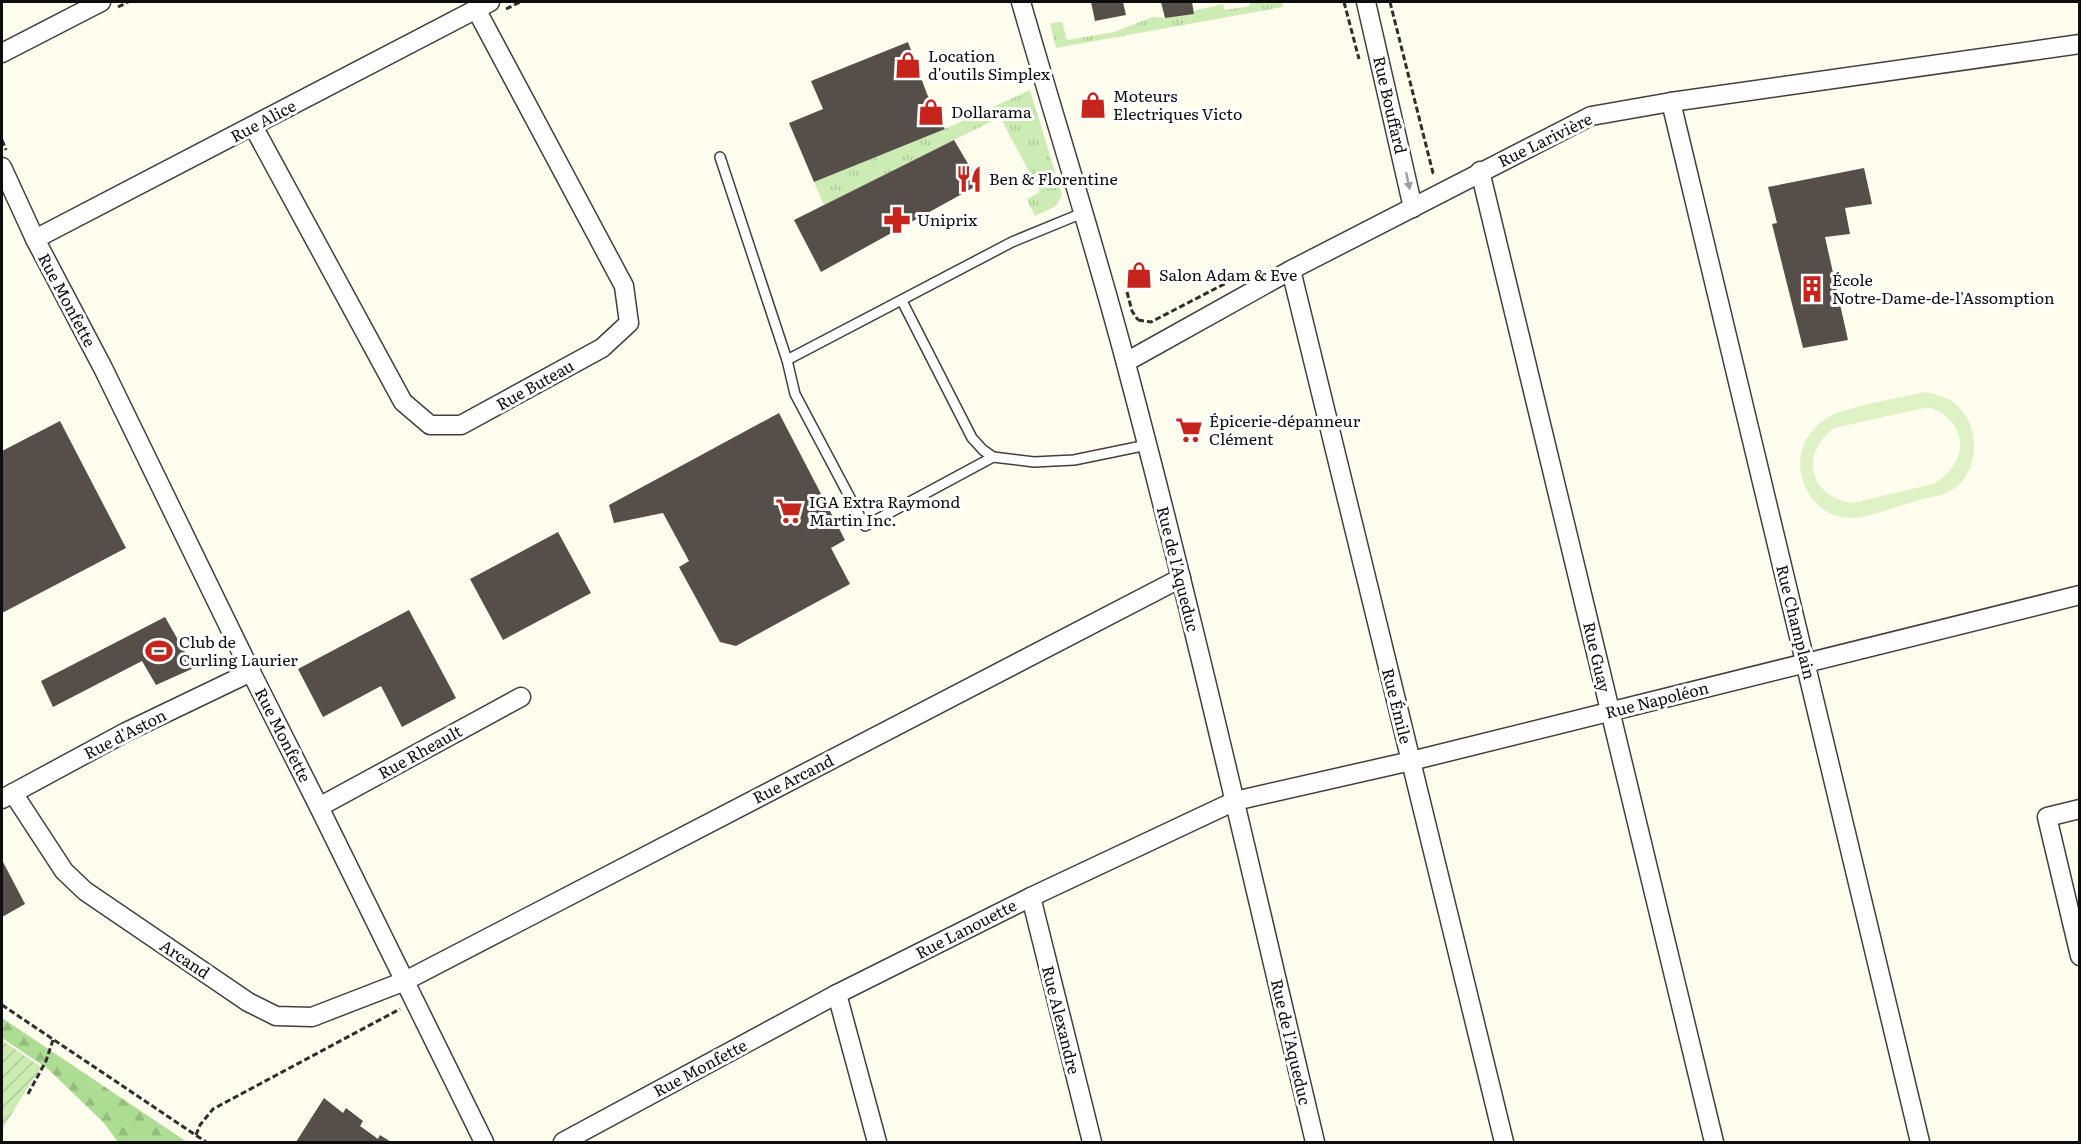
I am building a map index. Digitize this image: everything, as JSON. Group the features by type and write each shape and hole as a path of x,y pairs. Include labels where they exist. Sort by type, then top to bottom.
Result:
{"street":[{"path":"2,53 100,2"},
{"name":"Rue de l'Aqueduc","path":"1021,2 1085,212 1126,362 1235,801 1315,1143"},
{"name":"Rue Bouffard","path":"1366,2 1413,208"},
{"name":"Rue Buteau","path":"253,126 403,402 430,425 461,425 602,348 629,323 624,286 483,5"},
{"name":"Rue Alice","path":"35,239 483,5"},
{"name":"Rue Larivière","path":"1126,362 1291,270 1591,116 1671,102 2079,44"},
{"name":"Rue Champlain","path":"1671,102 1920,1143"},
{"name":"Rue Monfette","path":"2,167 35,239 103,368 250,672 484,1143"},
{"name":"Rue Guay","path":"1480,171 1714,1143"},
{"name":"Rue Émile","path":"1291,270 1504,1143"},
{"name":"Rue Arcand","path":"405,981 1181,578"},
{"name":"Rue Napoléon","path":"1235,801 1411,761 2079,595"},
{"name":"Rue d'Aston","path":"7,796 126,732 250,672"},
{"name":"Rue Rheault","path":"319,807 521,697"},
{"name":"Arcand","path":"7,796 64,871 85,891 248,1002 276,1016 312,1017 405,981"},
{"name":"Rue Lanouette","path":"837,994 1030,897 1235,801"},
{"path":"2079,809 2046,818 2079,956"},
{"name":"Rue Alexandre","path":"1030,897 1092,1143"},
{"path":"837,994 877,1143"},
{"name":"Rue Monfette","path":"564,1143 837,994"}],"lane":[{"path":"720,157 787,360 795,394 865,526 993,457"},
{"path":"787,360 1012,242 1085,212"},
{"path":"902,301 972,438 993,457 1034,462 1074,460 1147,445"}],"path":[{"name":"Rue Bouffard","path":"1390,2 1434,175"},
{"path":"196,1135 200,1125 213,1109 400,1010 405,981"},
{"path":"2,1005 206,1143"},
{"path":"28,1094 46,1061 53,1040"}],"green space":[{"path":"1249,2 1282,2 1283,7 1056,48 1050,23 1062,22 1067,40 1114,32 1153,17 1165,18 1223,4 1225,10 1250,6"},
{"path":"1030,90 1062,195 1056,206 1035,216 1027,199 1040,192 1000,117 824,205 814,182 945,129"},
{"path":"1924,392 1954,403 1970,423 1974,449 1972,461 1960,484 1949,492 1866,516 1846,518 1828,512 1814,501 1805,486 1800,469 1802,451 1809,435 1824,420 1843,411 1871,403","holes":["1928,407 1942,413 1958,432 1959,454 1954,465 1933,484 1852,503 1837,499 1818,483 1813,461 1816,450 1823,438 1834,428"]},
{"path":"2,1018 187,1142 118,1142 104,1123 48,1069 2,1038"},
{"path":"2,1040 41,1067 2,1129"}],"building":[{"path":"1091,2 1123,2 1126,15 1095,21"},
{"path":"1161,2 1192,2 1194,14 1165,18"},
{"path":"908,42 927,94 945,129 814,182 789,123 823,109 811,81"},
{"path":"954,140 980,184 821,272 794,220"},
{"name":"École Notre-Dame-de-l'Assomption","path":"1864,168 1872,204 1845,208 1850,234 1825,237 1848,340 1803,348 1772,224 1777,223 1768,187"},
{"path":"779,413 845,540 831,548 850,584 736,646 720,642 679,567 689,561 663,513 614,523 609,505"},
{"path":"60,421 126,548 2,613 2,451"},
{"path":"558,532 591,593 503,640 470,579"},
{"path":"409,610 456,698 402,727 381,686 323,717 298,669"},
{"path":"165,617 194,668 156,685 142,661 53,707 41,681"},
{"path":"2,860 25,904 2,917"},
{"path":"324,1098 343,1113 346,1108 363,1121 360,1126 378,1139 380,1135 391,1142 296,1142"}],"place":[{"name":"Location d'outils Simplex","path":"908,65"},
{"name":"Moteurs Electriques Victo","path":"1093,105"},
{"name":"Dollarama","path":"931,112"},
{"name":"Ben & Florentine","path":"969,179"},
{"name":"Uniprix","path":"897,220"},
{"name":"Salon Adam & Eve","path":"1139,275"},
{"name":"École Notre-Dame-de-l'Assomption","path":"1812,289"},
{"name":"Épicerie-dépanneur Clément","path":"1189,430"},
{"name":"IGA Extra Raymond Martin Inc.","path":"789,511"},
{"name":"Club de Curling Laurier","path":"159,651"}]}
